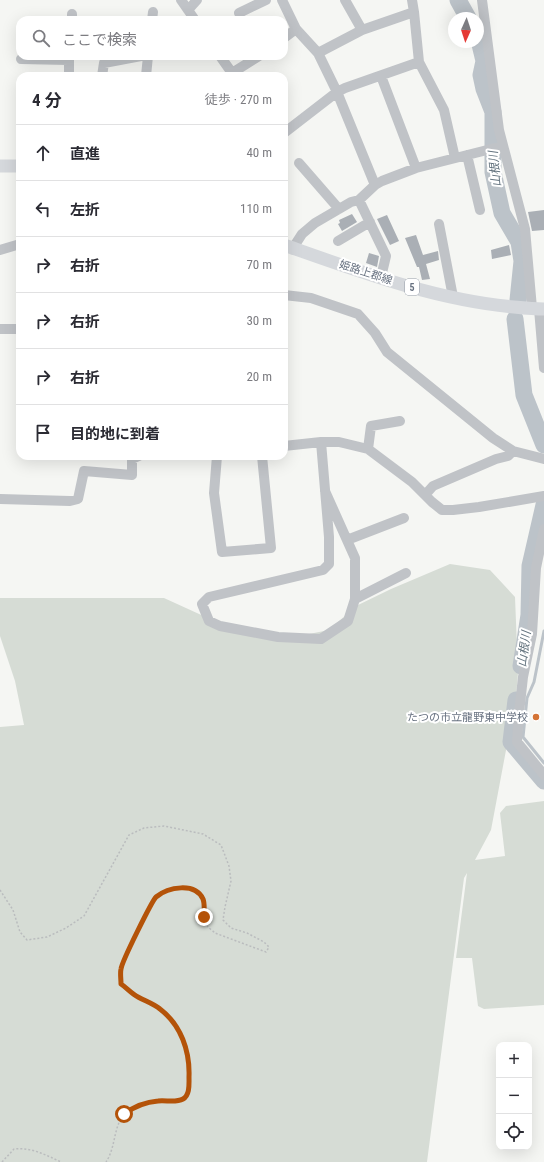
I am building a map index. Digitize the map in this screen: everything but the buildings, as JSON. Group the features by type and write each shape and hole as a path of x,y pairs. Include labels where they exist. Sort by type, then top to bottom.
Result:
{"main road":[{"path":"0,166 16,166"},
{"name":"姫路上郡線","path":"289,246 381,277 453,297 489,305 538,309"}],"street":[{"path":"181,0 192,16"},
{"path":"188,10 197,0"},
{"path":"239,14 266,0"},
{"path":"282,0 296,29 318,53 337,92 375,185"},
{"path":"345,0 362,30"},
{"path":"412,0 420,62 444,110 455,158"},
{"path":"482,0 499,130 526,229 538,309 544,368"},
{"path":"318,53 362,30 414,12"},
{"path":"288,35 296,29"},
{"path":"69,60 69,72"},
{"path":"103,72 104,63 120,60"},
{"path":"146,72 148,60"},
{"path":"223,60 231,72"},
{"path":"238,72 254,60"},
{"path":"288,130 337,92 420,62"},
{"path":"381,76 416,168"},
{"path":"289,246 315,223 351,202 360,200 375,185 416,168 503,146"},
{"path":"467,155 480,210"},
{"path":"299,163 339,209"},
{"path":"360,200 386,256 381,277"},
{"path":"338,241 370,222"},
{"path":"439,224 453,297"},
{"path":"0,250 16,245"},
{"path":"288,295 311,298 358,314 375,333 387,352 493,438 513,451 543,459"},
{"path":"0,328 16,329"},
{"path":"368,450 371,426 400,421"},
{"path":"321,442 325,490 329,537 329,564 323,570 210,597 202,604 209,621 220,626 278,637 321,639 348,621 355,599 354,558 325,490"},
{"path":"288,446 321,442 339,442 368,450 412,482 424,495 442,510 453,510 541,497"},
{"path":"424,495 433,486 496,459 508,456 513,451"},
{"path":"0,499 70,502 78,499 84,471 132,475 132,460"},
{"path":"217,460 214,493 222,552 271,548 262,460"},
{"path":"347,540 404,518"},
{"path":"544,529 536,568 532,634 523,677 518,713 517,742 540,764 544,775"},
{"path":"355,599 406,573"}],"path":[{"path":"0,890 12,910 20,932 27,940 47,937 66,928 84,916 129,835 144,828 164,826 203,834 221,845 229,866 231,881 223,920 231,928 247,933 264,942 268,947 266,952 215,933 208,927 204,917 203,900 198,891 185,888 168,890 156,897 129,949 121,968 121,984 137,996 160,1009 170,1019 181,1034 186,1043 190,1066 188,1093 183,1099 175,1101 144,1103 132,1108 124,1114 117,1124 112,1152 106,1162"},
{"path":"2,1162 14,1149 24,1148 49,1156 61,1162"}],"shaded area":[{"path":"450,564 490,570 515,597 518,673 516,697 491,830 475,860 505,856 500,813 506,806 544,801 544,1005 484,1009 478,1006 472,958 456,958 467,873 464,878 427,1162 0,1162 0,727 24,725 15,681 0,636 0,598 164,598 232,629 279,640 329,630 356,606 391,589"}],"waterway":[{"name":"山根川","path":"458,0 465,12"},
{"name":"山根川","path":"481,48 484,61 481,75 484,89 493,112 493,172 502,213 519,242 522,261 518,300"},
{"name":"山根川","path":"515,319 524,395 544,445"},
{"name":"山根川","path":"521,666 529,615 530,566 544,505"},
{"path":"544,631 534,682 527,698 523,737 544,763"},
{"name":"山根川","path":"516,700 511,742 544,781"}],"place":[{"name":"たつの市立龍野東中学校","path":"536,717"}],"route":[{"path":"124,1114 132,1108 144,1103 183,1099 188,1093 190,1066 186,1043 181,1034 170,1019 160,1009 137,996 121,984 121,968 129,949 156,897 168,890 185,888 198,891 203,900 204,917"}]}
